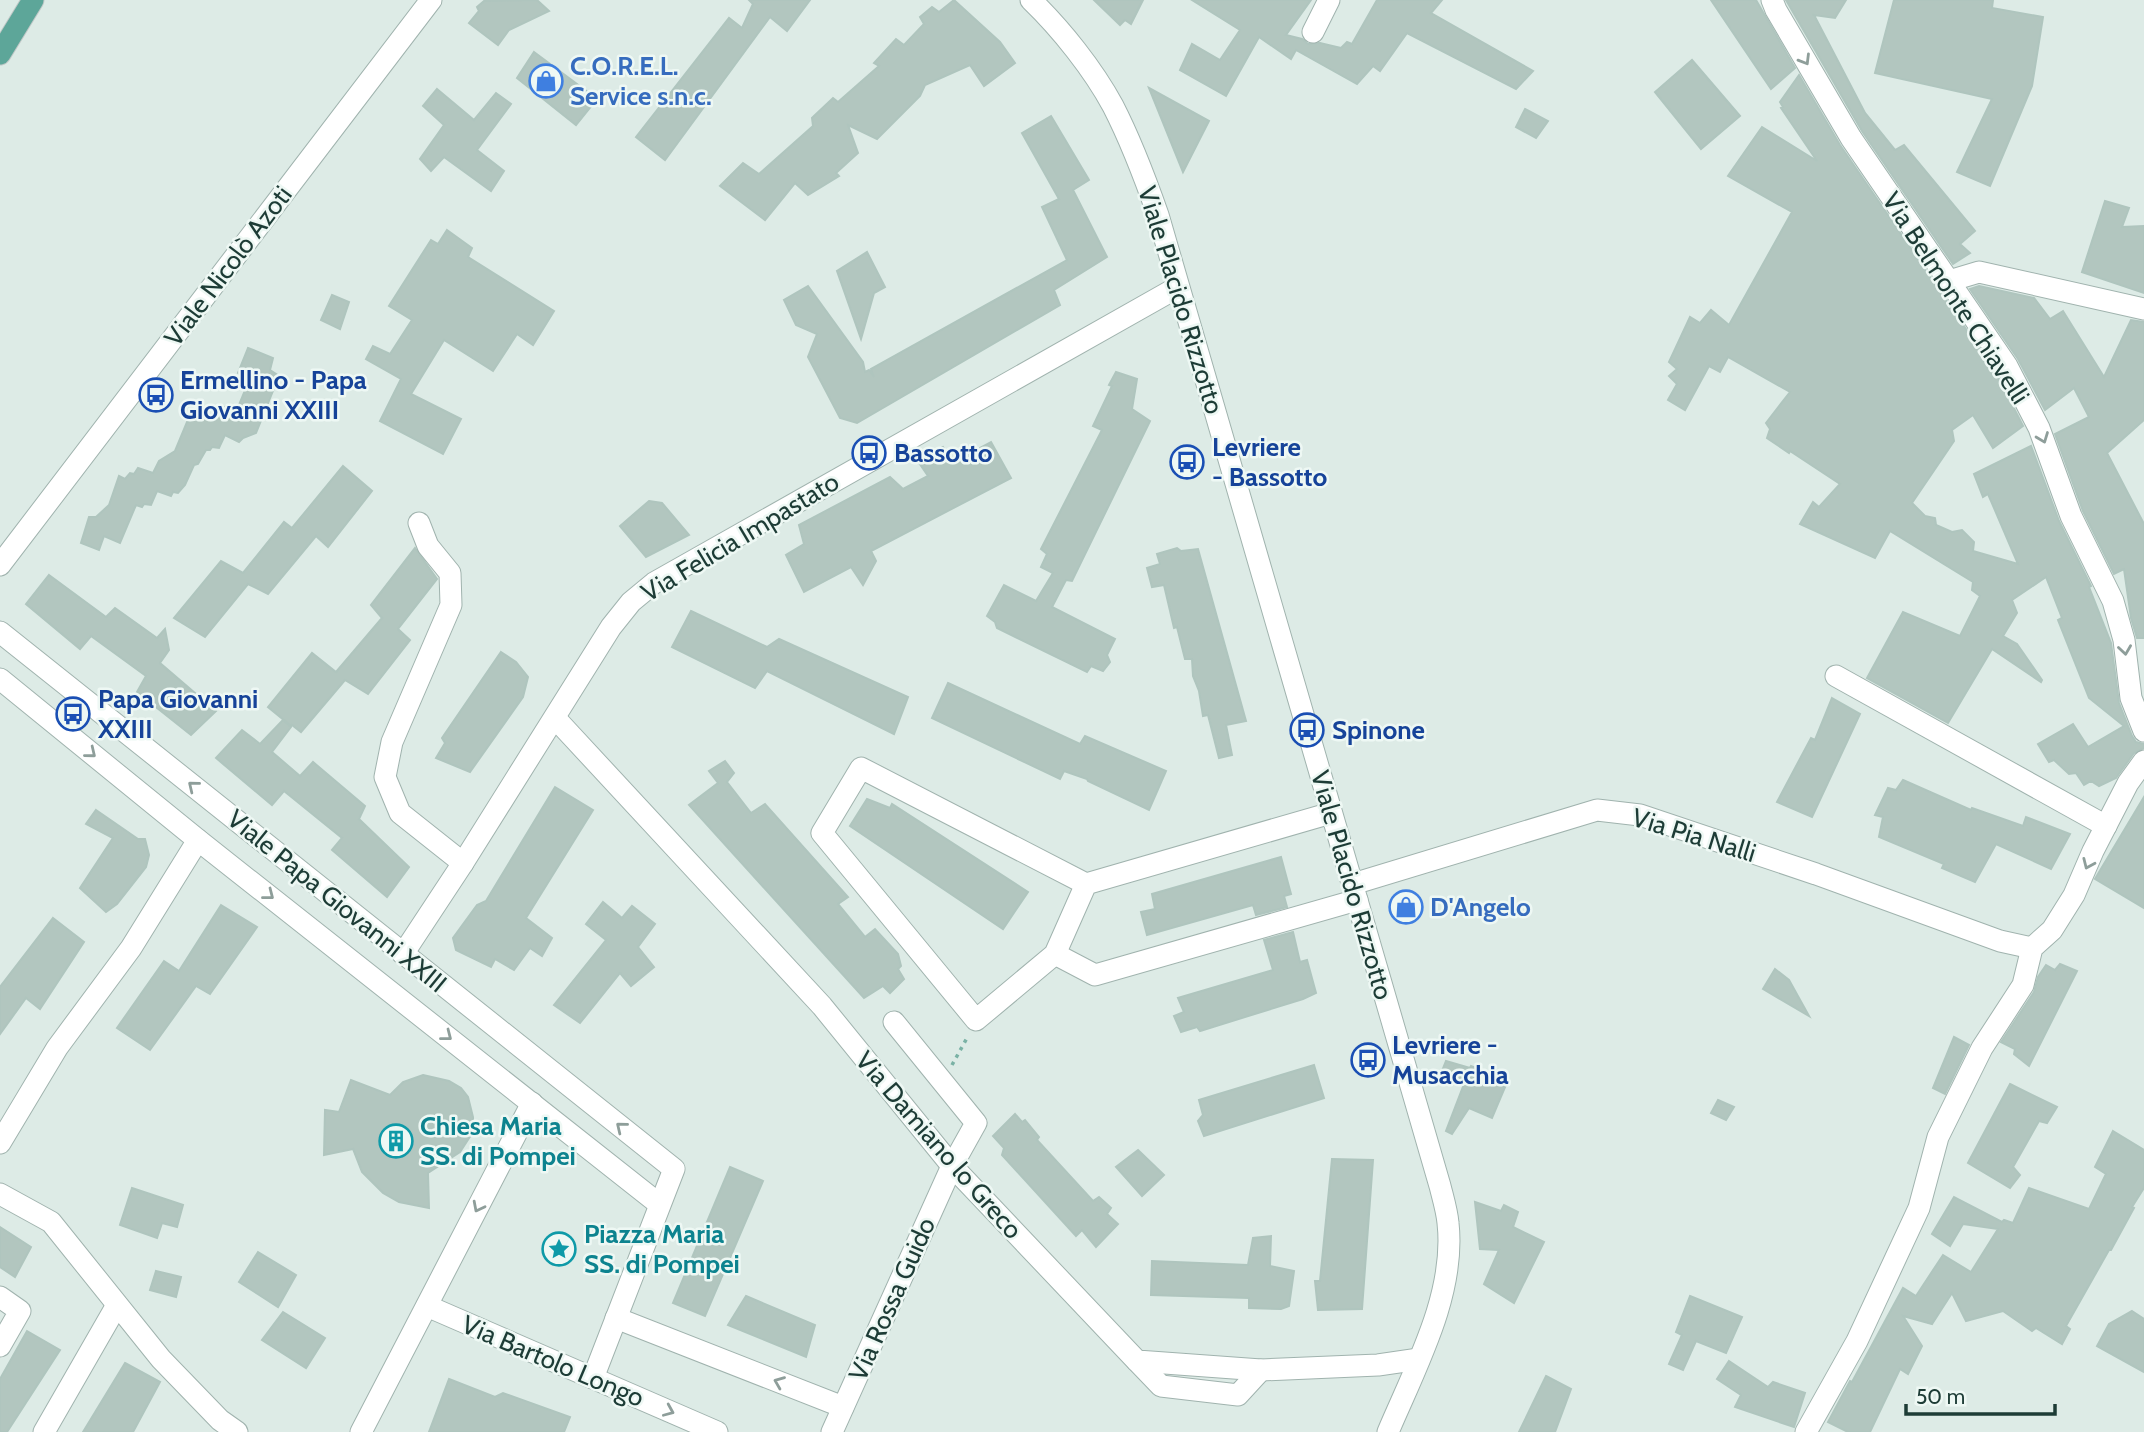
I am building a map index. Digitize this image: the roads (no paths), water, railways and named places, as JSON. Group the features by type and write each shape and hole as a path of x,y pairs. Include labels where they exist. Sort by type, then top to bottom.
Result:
{"main road":[{"path":"0,54 33,0"}],"street":[{"name":"Viale Nicolò Azoti","path":"0,565 431,0"},
{"name":"Viale Placido Rizzotto","path":"1031,0 1087,65 1112,104 1143,172 1158,215 1440,1186 1448,1222 1449,1251 1445,1287 1419,1359 1388,1432"},
{"path":"1313,32 1329,0"},
{"name":"Via Belmonte Chiavelli","path":"1772,0 1852,138 2007,366 2039,428 2071,516 2113,601 2124,640 2132,698 2144,731"},
{"path":"1949,281 1979,272 2144,309"},
{"name":"Via Felicia Impastato","path":"403,954 611,627 631,602 654,583 1178,287"},
{"path":"419,523 428,546 450,573 451,606 393,742 385,777 400,813 463,863"},
{"name":"Viale Papa Giovanni XXIII","path":"0,632 674,1169 659,1204 0,679"},
{"path":"1836,676 2106,826"},
{"name":"Via Damiano lo Greco","path":"555,718 822,1006 952,1166 1137,1361 1261,1370 1378,1365 1419,1359"},
{"path":"1806,1432 1857,1341 1919,1208 1938,1137 1982,1048 2023,985 2032,948 2052,930 2074,895 2128,782 2144,761"},
{"path":"1086,884 1055,954 976,1020 822,833 861,768 1086,884 1331,813"},
{"name":"Via Pia Nalli","path":"1055,954 1095,975 1355,892 1597,810 1640,815 1816,874 2000,941 2032,948"},
{"path":"0,1143 57,1048 131,948 198,839"},
{"name":"Via Rossa Guido","path":"832,1432 952,1166 976,1123 894,1022"},
{"path":"361,1432 532,1103"},
{"path":"0,1194 51,1222 161,1359 220,1420 237,1432"},
{"path":"593,1378 659,1204"},
{"path":"0,1297 20,1311 0,1346"},
{"path":"44,1432 117,1305"},
{"name":"Via Bartolo Longo","path":"427,1306 717,1432"},
{"path":"616,1318 843,1407"}],"place":[{"name":"C.O.R.E.L. Service s.n.c.","path":"546,81"},
{"name":"Ermellino - Papa Giovanni XXIII","path":"156,395"},
{"name":"Bassotto","path":"869,453"},
{"name":"Levriere - Bassotto","path":"1187,462"},
{"name":"Papa Giovanni XXIII","path":"73,714"},
{"name":"Spinone","path":"1307,730"},
{"name":"D'Angelo","path":"1406,907"},
{"name":"Levriere - Musacchia","path":"1368,1060"},
{"name":"Chiesa Maria SS. di Pompei","path":"396,1141"},
{"name":"Piazza Maria SS. di Pompei","path":"559,1249"}]}
